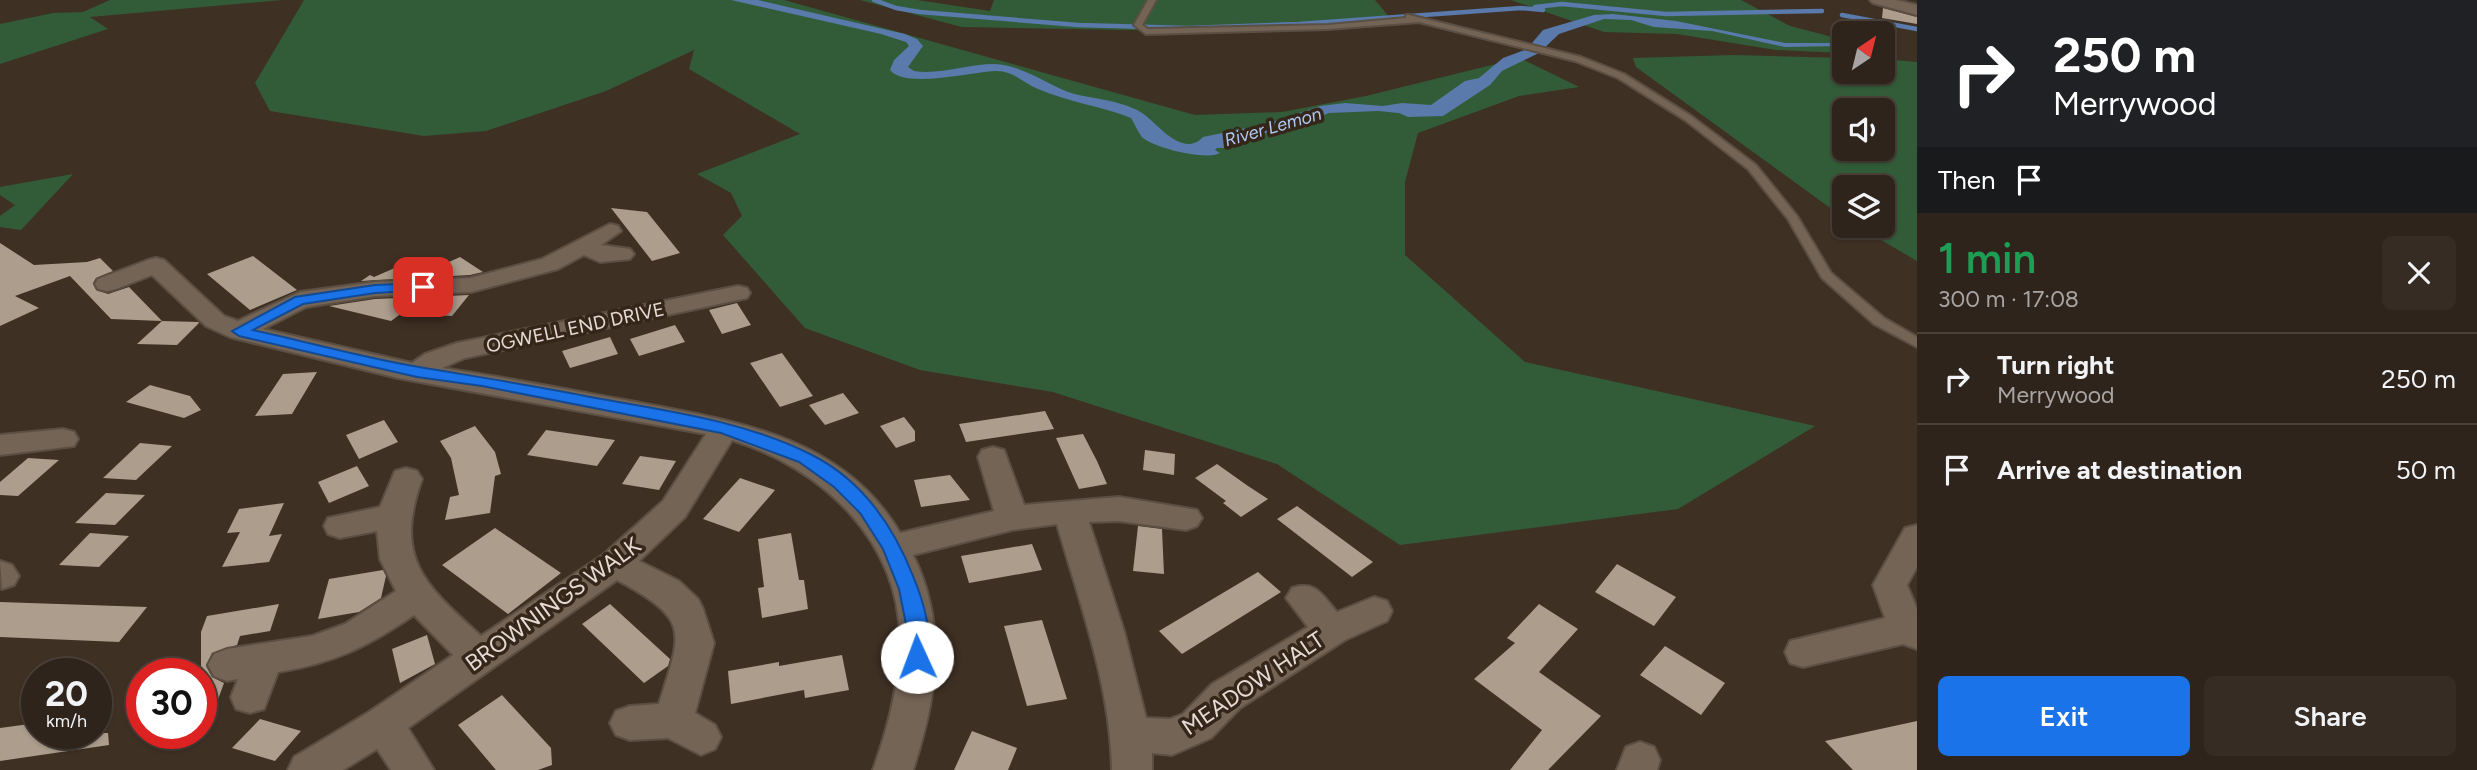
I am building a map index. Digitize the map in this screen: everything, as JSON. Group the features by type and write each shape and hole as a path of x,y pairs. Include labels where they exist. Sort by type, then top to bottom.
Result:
{"street":[{"path":"1878,0 1917,10"},
{"path":"239,331 300,300 375,289 471,285 550,264 610,231"},
{"path":"586,245 600,255 622,254"},
{"path":"107,284 152,262 215,321 239,331 417,372 482,381 725,428 805,458 841,482 867,508 892,548 908,589 918,634 916,681 908,728 893,770"},
{"name":"OGWELL END DRIVE","path":"417,372 435,360 457,351 738,293"},
{"name":"BROWNINGS WALK","path":"308,770 383,724 615,564 674,509 725,428"},
{"path":"0,445 63,439"},
{"path":"993,457 1012,518"},
{"path":"407,479 394,516 395,556 416,596 480,658"},
{"path":"892,548 1012,518 1069,511 1118,509 1186,518"},
{"name":"MEADOW HALT","path":"1069,511 1106,631 1131,752 1197,726 1226,696 1332,630 1374,611"},
{"path":"340,526 394,516"},
{"path":"1803,652 1912,631 1890,585 1917,537"},
{"path":"615,564 667,591 685,609 696,643 687,729 630,723"},
{"path":"227,665 314,651 358,635 416,596"},
{"name":"MEADOW HALT","path":"1304,598 1332,630"},
{"path":"250,697 264,659"},
{"path":"383,724 414,770"}],"lane":[{"path":"1152,0 1138,25 1146,32 1328,27 1413,19 1546,50 1622,76 1688,118 1752,167 1793,218 1826,275 1879,321 1917,343"}],"green space":[{"path":"110,0 282,0 90,17 108,29 0,64 0,24 53,13 83,12"},
{"path":"304,0 784,0 1195,115 1282,112 1366,96 1520,58 1579,87 1519,96 1418,133 1405,182 1405,255 1525,362 1815,426 1678,509 1400,545 1277,464 1053,392 920,370 805,328 723,235 742,216 731,193 697,174 800,134 689,69 694,50 606,91 486,131 424,136 270,111 255,83"},
{"path":"860,0 917,0 990,11 994,0 1375,0 1391,19 1186,31 962,27"},
{"path":"1511,0 1741,0 1790,26 1832,37 1832,52 1776,50 1677,34 1604,32"},
{"path":"1734,55 1832,58 1832,84 1895,84 1895,60 1917,62 1917,261 1878,238 1895,238 1895,175 1832,175 1832,209 1636,67 1633,58"},
{"path":"73,174 21,230 0,227 0,216 15,205 0,195 0,187"}],"water":[{"name":"River Lemon","path":"731,0 758,0 905,34 917,39 923,46 908,67 914,71 934,72 994,64 1014,67 1068,92 1133,108 1172,138 1188,144 1196,143 1203,137 1266,124 1320,106 1345,103 1383,106 1402,103 1431,105 1465,81 1479,78 1503,58 1527,49 1543,30 1594,15 1613,14 1676,21 1785,43 1832,43 1832,46 1785,47 1712,31 1654,27 1631,20 1604,19 1559,34 1539,53 1502,71 1490,85 1443,116 1408,117 1399,113 1378,111 1329,113 1287,130 1254,135 1215,150 1220,153 1204,155 1158,146 1143,138 1131,118 1049,93 1001,71 923,79 898,76 890,70 894,60 909,46 906,42"}],"building":[{"path":"1883,8 1917,17 1917,24 1882,18"},
{"path":"611,208 647,212 680,253 652,261"},
{"path":"0,243 34,265 87,262 100,258 113,271 96,278 93,283 96,290 108,294 129,287 162,321 111,319 70,276 15,296 39,308 0,326"},
{"path":"253,256 297,290 250,310 207,274"},
{"path":"460,257 483,272 361,281 370,275 374,277 411,261 427,272"},
{"path":"469,295 452,316 402,313 391,321 329,306 375,299"},
{"path":"737,303 751,325 722,334 709,310"},
{"path":"162,321 199,323 177,345 137,344"},
{"path":"675,325 685,342 639,356 630,339"},
{"path":"610,337 618,354 570,368 562,351"},
{"path":"782,353 813,396 780,407 750,363"},
{"path":"317,372 292,414 255,416 283,374"},
{"path":"150,385 190,396 201,410 184,418 126,402"},
{"path":"843,393 859,413 825,425 809,405"},
{"path":"1045,411 1054,429 966,442 959,424"},
{"path":"904,417 915,431 915,441 896,448 880,426"},
{"path":"384,420 398,442 359,459 346,435"},
{"path":"475,426 495,452 501,474 495,476 490,513 445,520 450,497 459,495 451,458 440,441"},
{"path":"546,430 615,440 597,466 527,455"},
{"path":"1083,434 1107,484 1079,489 1056,438"},
{"path":"140,443 172,446 136,480 103,478"},
{"path":"1145,450 1175,454 1174,475 1143,470"},
{"path":"640,456 676,461 659,490 622,484"},
{"path":"28,458 59,460 18,496 0,495 0,482"},
{"path":"1217,464 1268,499 1241,517 1223,503 1226,501 1195,478"},
{"path":"357,466 369,486 329,503 318,482"},
{"path":"950,475 970,500 921,507 914,480"},
{"path":"740,478 775,490 739,532 703,519"},
{"path":"106,493 145,495 115,525 75,523"},
{"path":"284,503 269,536 282,534 269,562 222,567 240,532 227,533 239,509"},
{"path":"1297,506 1373,562 1352,577 1277,519"},
{"path":"1138,526 1162,529 1164,574 1133,571"},
{"path":"495,528 561,573 508,614 442,565"},
{"path":"90,533 129,536 99,567 59,565"},
{"path":"791,533 799,580 804,580 808,609 762,618 758,588 764,587 758,539"},
{"path":"1032,544 1042,570 969,583 961,556"},
{"path":"1617,564 1676,597 1654,626 1595,592"},
{"path":"383,570 386,576 381,598 359,612 318,619 329,579"},
{"path":"1258,572 1281,592 1182,654 1159,631"},
{"path":"0,602 147,607 119,642 0,637"},
{"path":"279,604 270,631 240,636 237,645 212,653 210,658 201,658 201,632 207,616"},
{"path":"610,604 670,659 668,666 644,683 582,624"},
{"path":"1539,604 1578,629 1539,672 1601,716 1548,770 1510,770 1542,730 1474,679 1515,643 1507,638"},
{"path":"1042,620 1067,699 1027,706 1004,626"},
{"path":"427,635 435,664 400,683 392,649"},
{"path":"1665,646 1725,683 1701,715 1640,675"},
{"path":"842,655 849,690 805,698 804,690 731,704 728,671 779,662 779,666"},
{"path":"217,680 224,683 217,702"},
{"path":"502,695 551,748 552,765 538,770 496,770 458,725"},
{"path":"260,719 301,731 275,761 232,748"},
{"path":"1917,721 1917,770 1853,770 1825,741"},
{"path":"21,725 21,749 82,749 0,761 0,728"},
{"path":"972,731 1017,748 1008,770 954,770"}],"waterway":[{"path":"874,0 896,8 920,12 1078,25 1188,28 1299,24 1521,8 1543,10"},
{"path":"1535,7 1562,4 1666,14 1822,11"},
{"path":"1842,15 1917,29"}],"route":[{"path":"423,287 375,289 300,300 239,331 417,372 482,381 725,428 805,458 841,482 867,508 892,548 908,589 918,634 917,657"}]}
